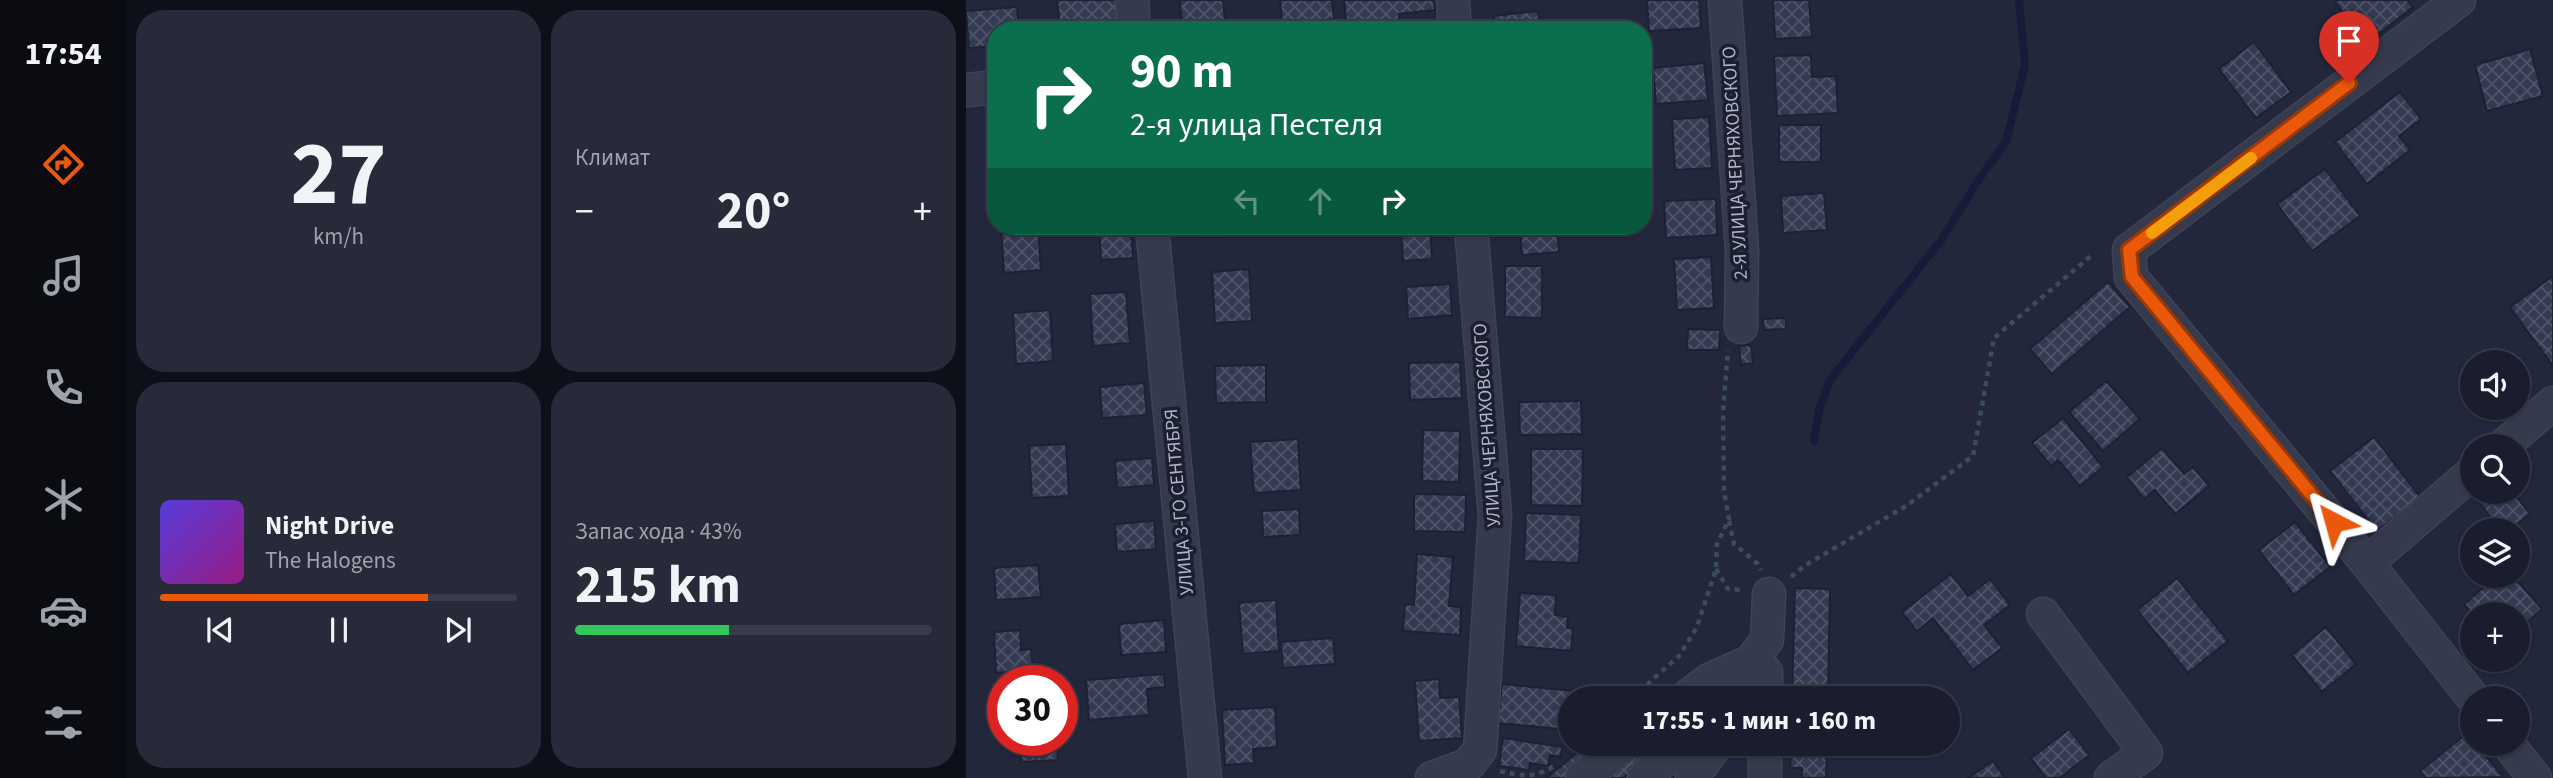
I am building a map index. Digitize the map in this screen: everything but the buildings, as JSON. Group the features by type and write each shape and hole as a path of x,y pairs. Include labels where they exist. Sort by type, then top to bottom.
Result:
{"street":[{"path":"1132,0 1133,21"},
{"path":"1453,0 1454,21"},
{"name":"2-Я УЛИЦА ЧЕРНЯХОВСКОГО","path":"1725,0 1741,250 1741,327"},
{"path":"2459,0 2129,250 2132,277 2367,563 2464,686"},
{"path":"966,90 987,88"},
{"name":"УЛИЦА 3-ГО СЕНТЯБРЯ","path":"1153,235 1205,778"},
{"name":"УЛИЦА ЧЕРНЯХОВСКОГО","path":"1472,235 1495,514 1474,757"},
{"path":"2517,434 2553,403"},
{"path":"2367,563 2460,483"},
{"path":"1754,686 1762,668 1769,594"},
{"path":"2043,614 2146,753 2112,778"},
{"path":"1701,686 1709,680 1762,668"},
{"path":"1738,686 1762,668"},
{"path":"1572,769 1600,756"},
{"path":"1644,778 1669,756"},
{"path":"1692,778 1708,756"},
{"path":"1765,756 1765,778"},
{"path":"2516,756 2528,775"},
{"path":"1432,778 1474,757"}],"path":[{"path":"1741,327 1728,345 1723,411 1724,492 1734,544 1758,564 1769,594 1804,566 1906,506 1973,456 1994,338 2092,255"},
{"path":"1645,686 1679,656 1697,627 1716,569 1717,544 1729,520"},
{"path":"1474,757 1530,777 1548,770 1572,769"}],"waterway":[{"path":"1814,441 1819,410 1830,380 1942,239 1979,179 2006,142 2025,65 2019,0"}],"slow traffic":[{"path":"2152,233 2251,158"}],"route":[{"path":"2334,522 2132,277 2129,250 2349,83"}]}
